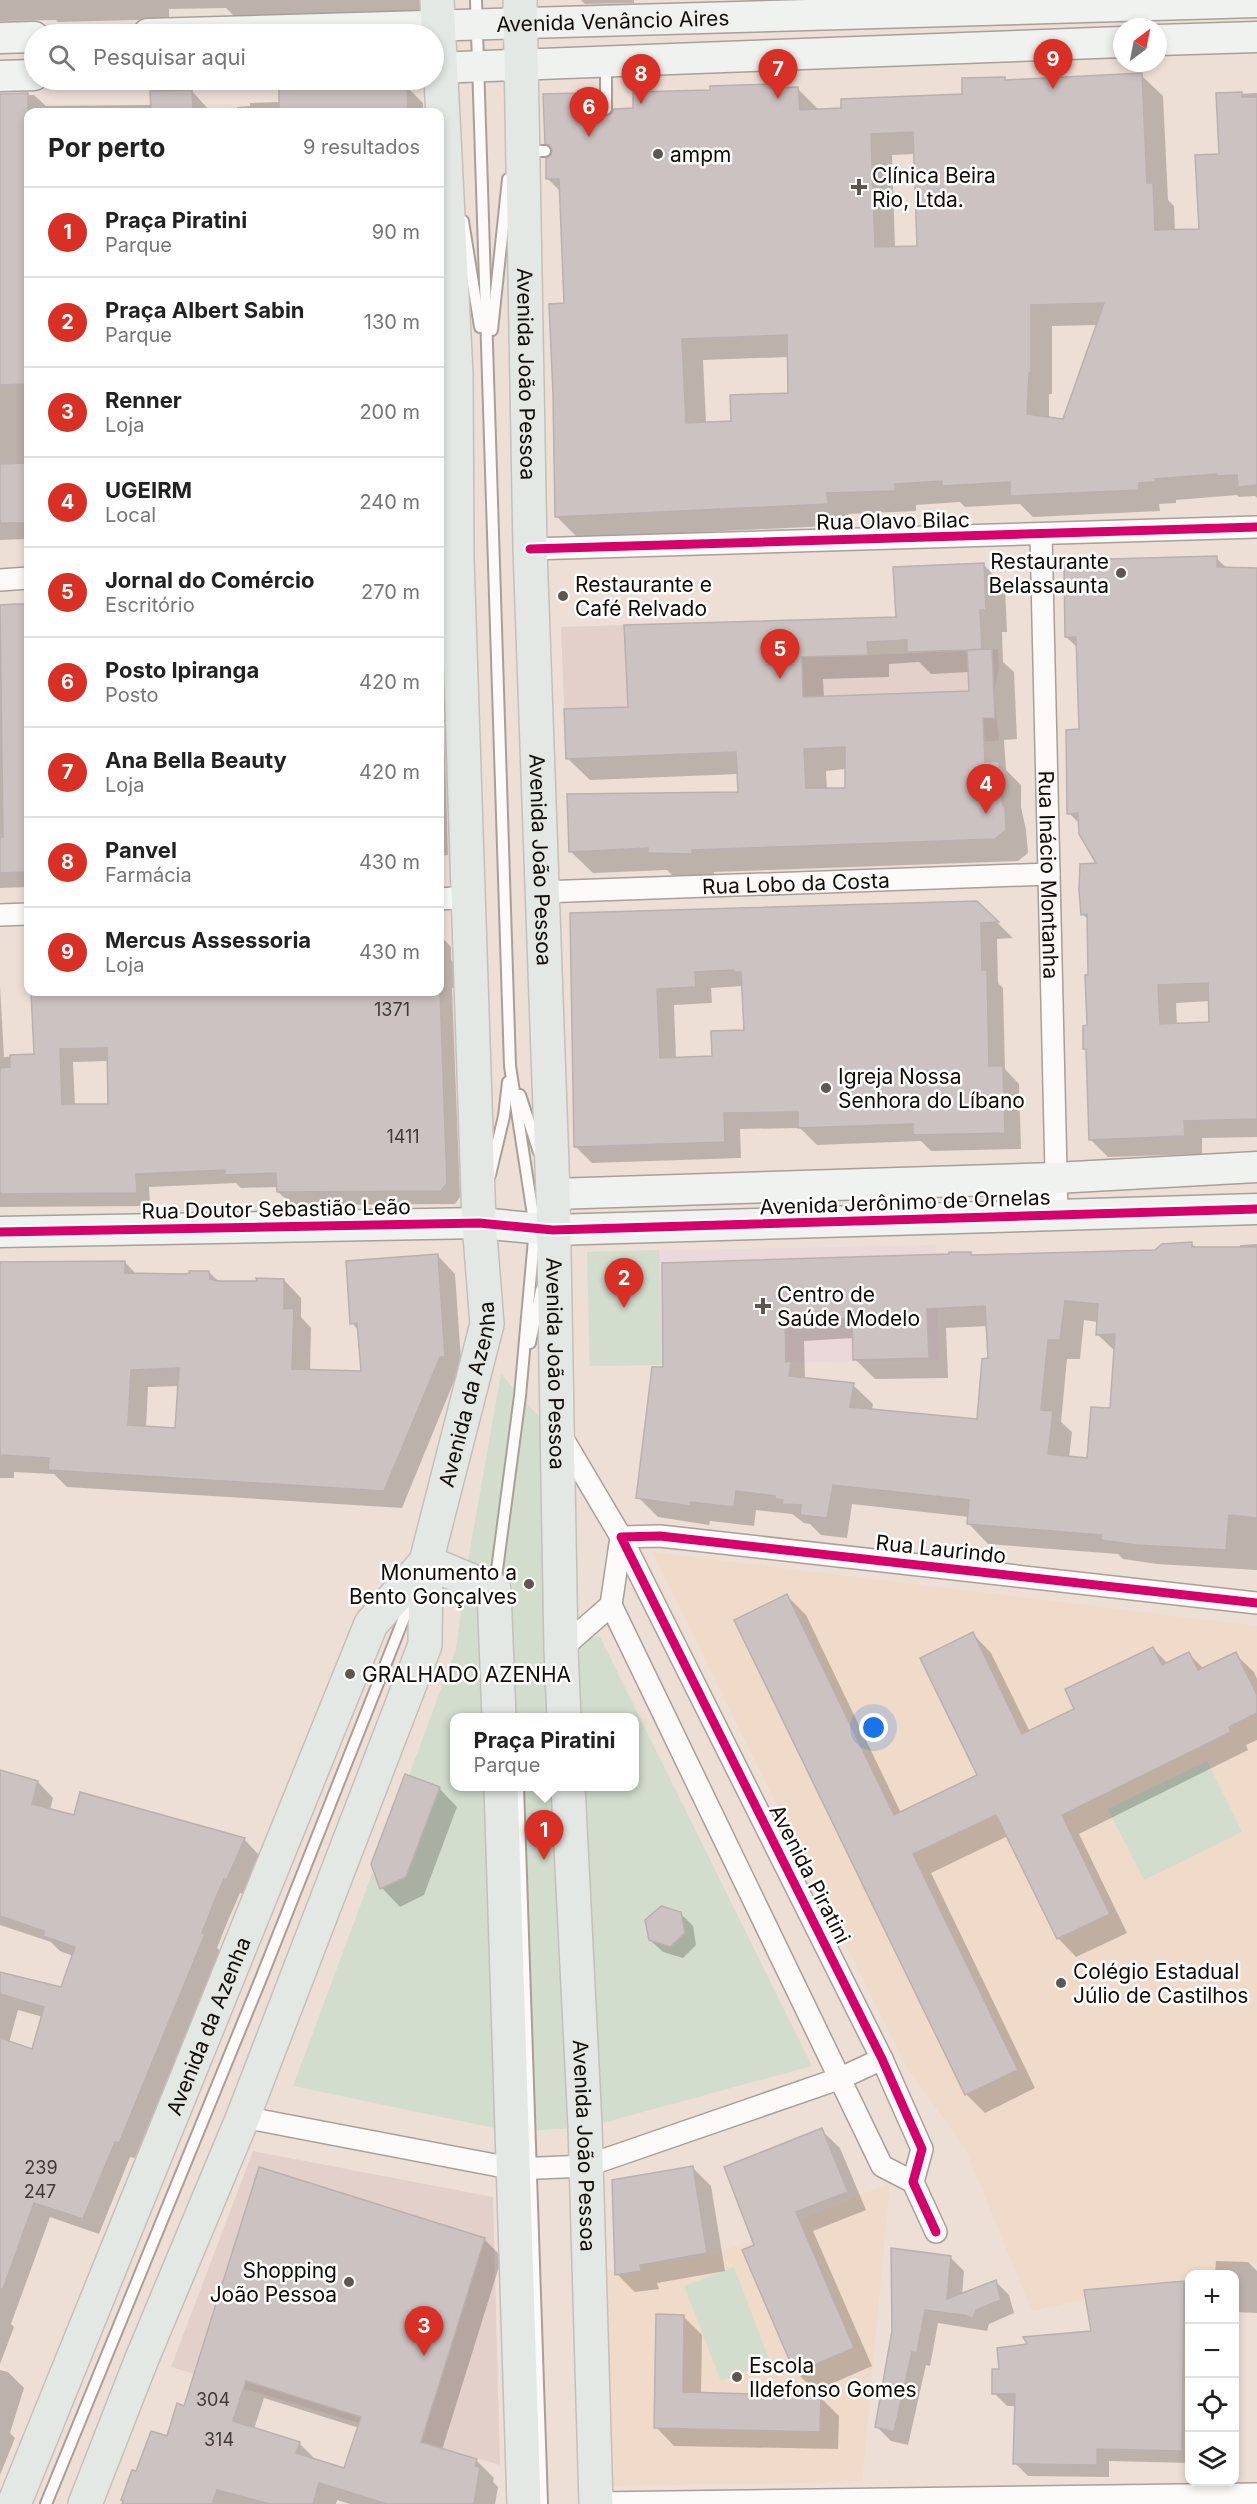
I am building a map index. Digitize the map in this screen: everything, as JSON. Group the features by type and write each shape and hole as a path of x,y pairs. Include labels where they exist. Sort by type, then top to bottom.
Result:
{"main road":[{"name":"Avenida João Pessoa","path":"520,12 530,549 553,1194 544,1229 559,1431 564,1713"},
{"path":"437,90 439,108"},
{"path":"444,190 456,374 448,558 454,898 479,1223"},
{"name":"Avenida da Azenha","path":"85,2504 141,2361 243,2117 425,1645 426,1562 488,1324 479,1223"},
{"path":"426,1562 494,1590 504,1706"},
{"name":"Avenida da Azenha","path":"14,2504 371,1623 426,1562"},
{"path":"501,1791 524,2169 525,2504"},
{"name":"Avenida João Pessoa","path":"568,1791 586,2166 596,2504"}],"street":[{"name":"Avenida Venâncio Aires","path":"286,24 437,13 1257,2"},
{"path":"1052,4 1053,44"},
{"path":"1167,40 1257,37"},
{"path":"0,38 24,38"},
{"name":"Avenida Venâncio Aires","path":"444,68 1113,42"},
{"path":"0,76 24,75"},
{"name":"Rua Olavo Bilac","path":"530,549 1257,527"},
{"name":"Rua Inácio Montanha","path":"1041,535 1057,1215"},
{"path":"0,580 24,578"},
{"name":"Rua Lobo da Costa","path":"542,892 1049,874"},
{"path":"0,915 24,914"},
{"name":"Avenida Jerônimo de Ornelas","path":"553,1194 1055,1178 1257,1167"},
{"path":"795,1187 797,1223"},
{"name":"Avenida Jerônimo de Ornelas","path":"544,1229 1257,1209"},
{"name":"Rua Doutor Sebastião Leão","path":"0,1232 479,1223 544,1229"},
{"name":"Avenida Piratini","path":"559,1431 621,1537 882,2059 922,2149 913,2182"},
{"name":"Rua Laurindo","path":"621,1537 660,1536 1257,1603"},
{"path":"621,1537 612,1605 882,2166 913,2182 936,2232"},
{"path":"561,1649 612,1605"},
{"path":"243,2117 524,2169 586,2166 841,2078 882,2059"},
{"path":"596,2504 1166,2499 1257,2494"}],"lane":[{"path":"477,13 510,1066 504,1116 479,1223"},
{"path":"606,60 606,109"},
{"path":"440,90 444,108"},
{"path":"444,111 458,185"},
{"path":"487,372 522,158"},
{"path":"461,208 487,372"},
{"path":"510,1066 553,1194"},
{"path":"494,1590 544,1229 510,1066"},
{"path":"520,1396 544,1229"},
{"path":"46,2504 262,1976 426,1562"},
{"path":"518,1791 524,2169 542,2504"}],"shaded area":[{"path":"866,618 868,655 998,649 999,668 994,690 999,741 566,759 561,627"},
{"name":"Centro de Saúde Modelo","path":"936,1245 939,1360 589,1366 587,1252"},
{"name":"Colégio Estadual Júlio de Castilhos","path":"652,1552 1257,1626 1257,2262 1218,2270 1185,2270 1185,2278 1032,2311 965,2148 907,2068"},
{"name":"Shopping João Pessoa","path":"253,2151 493,2197 500,2465 171,2367"},
{"name":"Escola Ildefonso Gomes","path":"890,2183 862,2482 609,2486 598,2272 719,2253"}],"green space":[{"path":"659,1250 662,1365 590,1366 587,1252"},
{"path":"501,1374 539,1417 546,1654 599,1635 638,1713 450,1713 450,1791 639,1791 639,1716 812,2066 588,2127 514,2132 293,2086 456,1649 466,1572"},
{"path":"1207,1761 1242,1832 1144,1880 1108,1809"},
{"path":"734,2267 770,2362 721,2381 684,2286"}],"building":[{"path":"1142,73 1147,183 1153,183 1155,230 1199,229 1195,155 1219,154 1216,93 1242,92 1242,97 1257,97 1257,485 1238,487 1237,475 1216,476 1216,474 1155,479 1156,482 1139,483 1139,490 1010,496 1010,482 942,486 942,481 895,484 895,491 827,493 828,504 555,517 549,304 564,303 559,179 546,179 546,158 551,155 552,150 549,145 545,144 543,94 580,93 581,109 598,109 602,115 607,116 614,109 633,108 633,92 710,90 710,86 770,84 770,88 798,87 800,110 841,108 841,99 962,94 962,78 1005,77 1005,80","holes":["913,132 917,246 875,247 871,134","1104,303 1063,419 1027,414 1029,373 1031,373 1031,305","787,335 788,393 730,395 731,421 686,423 682,339"]},
{"path":"192,90 193,108 151,108 150,91"},
{"path":"279,90 407,90 408,108 279,108"},
{"path":"28,93 28,108 24,108 24,384 0,385 0,94"},
{"path":"24,463 24,523 0,523 0,464"},
{"path":"1217,556 1217,567 1257,568 1257,1119 1184,1121 1185,1136 1089,1140 1086,1049 1083,1049 1083,1026 1087,1025 1085,975 1088,975 1087,914 1081,915 1079,890 1080,864 1096,863 1079,834 1078,813 1067,814 1066,730 1079,729 1076,637 1065,637 1064,567 1071,560","holes":["1208,983 1209,1022 1160,1024 1158,985"]},
{"path":"984,563 986,610 980,610 982,649 967,650 992,649 995,718 983,718 985,762 999,761 1006,830 995,839 692,850 692,854 648,853 648,848 569,852 567,794 738,792 736,752 566,759 564,709 628,707 624,625 896,617 893,567","holes":["907,640 907,652 967,650 969,691 803,697 802,657 868,655 867,642","845,747 845,788 806,788 804,749"]},
{"path":"24,604 24,872 0,873 0,837 3,837 0,605"},
{"path":"977,901 999,922 981,923 982,970 987,970 989,1066 1003,1066 1005,1133 913,1135 913,1124 798,1128 798,1112 724,1113 725,1142 574,1147 570,913","holes":["734,970 734,972 741,972 744,1030 711,1031 712,1056 660,1058 657,989 696,987 695,972"]},
{"path":"31,996 440,996 447,1183 441,1191 277,1192 276,1173 225,1175 225,1170 136,1174 137,1193 0,1194 0,1068 10,1067 10,1055 34,1054","holes":["107,1048 108,1104 62,1104 60,1049"]},
{"path":"1192,1242 1192,1247 1257,1247 1257,1518 1229,1515 1226,1550 1137,1545 1101,1540 1101,1535 967,1524 969,1500 833,1485 827,1518 800,1515 801,1505 782,1504 783,1500 775,1499 775,1496 736,1491 734,1507 691,1502 690,1506 636,1498 652,1367 663,1367 662,1263 949,1254 949,1252 971,1252 971,1255 1155,1250 1162,1244","holes":["1065,1301 1098,1304 1096,1335 1115,1334 1110,1408 1091,1407 1087,1458 1048,1454 1053,1411 1041,1410 1048,1340 1060,1340","985,1306 988,1358 982,1359 977,1419 850,1407 854,1383 789,1376 791,1361 786,1362 785,1322 852,1318 853,1360 929,1358 927,1309"]},
{"path":"438,1254 445,1357 440,1357 384,1491 48,1470 49,1458 0,1455 0,1262 125,1261 125,1273 184,1274 190,1273 189,1271 209,1271 210,1279 219,1281 257,1281 256,1278 284,1279 284,1309 294,1308 292,1369 361,1371 357,1323 350,1324 346,1261","holes":["179,1368 175,1428 128,1425 131,1370"]},
{"path":"787,1594 894,1815 977,1775 920,1658 973,1632 1022,1734 1074,1709 1065,1689 1153,1647 1162,1665 1189,1652 1198,1670 1236,1652 1257,1695 1257,1713 1229,1727 1231,1732 1062,1815 1110,1914 1057,1939 996,1815 913,1854 1018,2070 965,2095 734,1620"},
{"path":"0,1770 38,1781 32,1804 74,1815 80,1792 245,1838 214,1902 202,1933 205,1934 119,2143 115,2142 83,2219 34,2203 3,2289 0,2289 0,2038 32,2049 44,2007 0,1994 0,1972 61,1987 75,1947 43,1936 44,1931 0,1916"},
{"path":"405,1774 440,1787 406,1877 380,1889 371,1864"},
{"path":"661,1906 681,1912 685,1933 670,1947 649,1940 645,1920"},
{"path":"822,2128 848,2192 796,2212 854,2348 795,2373 742,2250 754,2245 724,2167"},
{"path":"693,2166 707,2253 640,2265 641,2271 615,2275 612,2180"},
{"name":"Shopping João Pessoa","path":"259,2167 485,2238 421,2442 477,2459 475,2466 480,2467 474,2504 387,2504 319,2483 313,2504 270,2504 217,2490 212,2504 122,2504 121,2500 132,2470 136,2471 151,2431 167,2436 177,2403 184,2406","holes":["246,2381 361,2417 344,2468 296,2453 300,2442 233,2421"]},
{"path":"891,2248 951,2256 947,2299 996,2280 1001,2300 976,2310 973,2318 925,2310 917,2353 912,2352 894,2432 875,2427 892,2331"},
{"path":"1184,2281 1182,2451 1097,2449 1097,2465 1013,2464 1015,2394 992,2394 992,2369 999,2369 997,2348 1027,2344 1023,2337 1091,2331 1084,2290"},
{"path":"656,2314 684,2315 683,2392 821,2396 820,2432 654,2428"}],"cycle path":[{"path":"530,549 1257,527"},
{"path":"0,1232 479,1223 553,1230 1257,1209"},
{"path":"936,2232 913,2182 922,2149 882,2059 621,1537 660,1536 1257,1603"}],"place":[{"name":"Mercus Assessoria","path":"1053,89"},
{"name":"Ana Bella Beauty","path":"778,99"},
{"name":"Panvel","path":"641,104"},
{"name":"Posto Ipiranga","path":"589,137"},
{"name":"ampm","path":"658,154"},
{"name":"Clínica Beira Rio, Ltda.","path":"859,187"},
{"name":"Restaurante Belassaunta","path":"1121,573"},
{"name":"Restaurante e Café Relvado","path":"563,596"},
{"name":"Jornal do Comércio","path":"780,679"},
{"name":"UGEIRM","path":"986,814"},
{"name":"Igreja Nossa Senhora do Líbano","path":"826,1088"},
{"name":"Centro de Saúde Modelo","path":"763,1306"},
{"name":"Praça Albert Sabin","path":"624,1308"},
{"name":"Monumento a Bento Gonçalves","path":"529,1584"},
{"name":"GRALHADO AZENHA","path":"350,1674"},
{"name":"Praça Piratini","path":"544,1860"},
{"name":"Colégio Estadual Júlio de Castilhos","path":"1061,1983"},
{"name":"Shopping João Pessoa","path":"349,2282"},
{"name":"Renner","path":"424,2356"},
{"name":"Escola Ildefonso Gomes","path":"737,2377"}]}
